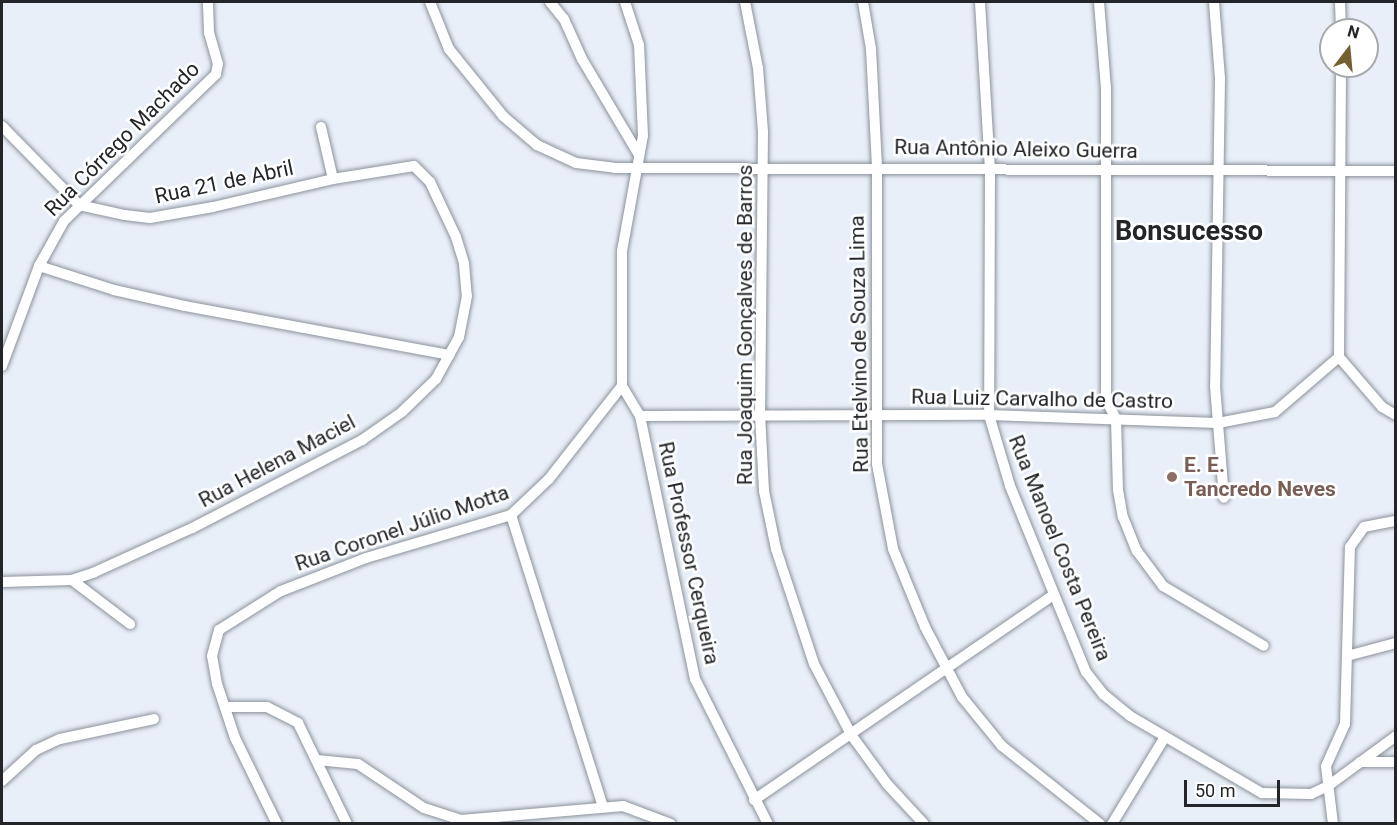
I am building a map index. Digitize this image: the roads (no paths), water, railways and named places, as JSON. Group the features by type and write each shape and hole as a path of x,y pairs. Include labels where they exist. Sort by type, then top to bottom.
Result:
{"street":[{"name":"Rua Córrego Machado","path":"2,367 50,242 79,205 216,75 218,64 209,33 208,2"},
{"name":"Rua Antônio Aleixo Guerra","path":"430,2 438,29 460,65 503,116 537,145 576,163 636,168 877,167 1395,171"},
{"path":"550,2 564,19 582,59 639,155"},
{"path":"622,386 622,251 643,136 643,77 639,45 625,2"},
{"name":"Rua Joaquim Gonçalves de Barros","path":"745,2 758,68 764,167 760,414 764,491 776,549 814,664 852,736 887,784 924,824"},
{"name":"Rua Etelvino de Souza Lima","path":"863,2 871,49 877,167 875,415 877,464 893,549 946,670 962,697 1002,746 1100,824"},
{"name":"Rua Manoel Costa Pereira","path":"980,2 990,168 989,415 1010,486 1086,672 1103,693 1130,716 1262,793 1311,794 1328,786 1395,736"},
{"path":"1099,2 1105,57 1106,400 1116,419 1118,490 1123,517 1151,573 1181,600 1264,646"},
{"path":"1214,2 1220,78 1217,169 1218,423 1224,498"},
{"path":"1340,2 1341,18"},
{"path":"1341,78 1339,357 1382,407 1395,414"},
{"path":"2,126 79,205"},
{"path":"321,128 333,179"},
{"name":"Rua 21 de Abril","path":"79,205 150,218 333,179 414,166"},
{"name":"Rua Helena Maciel","path":"2,582 72,580 192,528 362,440 422,394 450,355 465,315 467,277 456,237 430,182 414,166"},
{"path":"39,266 114,290 184,306 450,355"},
{"name":"Rua Luiz Carvalho de Castro","path":"640,416 989,415 1218,423 1275,412 1339,357"},
{"name":"Rua Professor Cerqueira","path":"622,386 640,416 687,651 722,738 767,823"},
{"name":"Rua Coronel Júlio Motta","path":"277,824 235,738 225,707 212,656 219,630 241,613 281,591 366,558 511,515 549,479 622,386"},
{"path":"511,515 603,806"},
{"path":"1333,824 1328,786 1328,759 1345,724 1352,539 1364,527 1395,521"},
{"path":"72,580 130,624"},
{"path":"754,800 852,736 1053,595"},
{"path":"1347,656 1395,643"},
{"path":"225,707 267,707 288,715 306,734 347,824"},
{"path":"2,781 36,750 60,739 154,719"},
{"path":"1112,824 1165,737"},
{"path":"317,760 357,764 424,808 461,820 603,806 637,808 671,824"},
{"path":"1360,762 1395,762"}],"place":[{"name":"E. E. Tancredo Neves","path":"1172,477"}],"district":[{"name":"Bonsucesso","path":"1189,232"}]}
